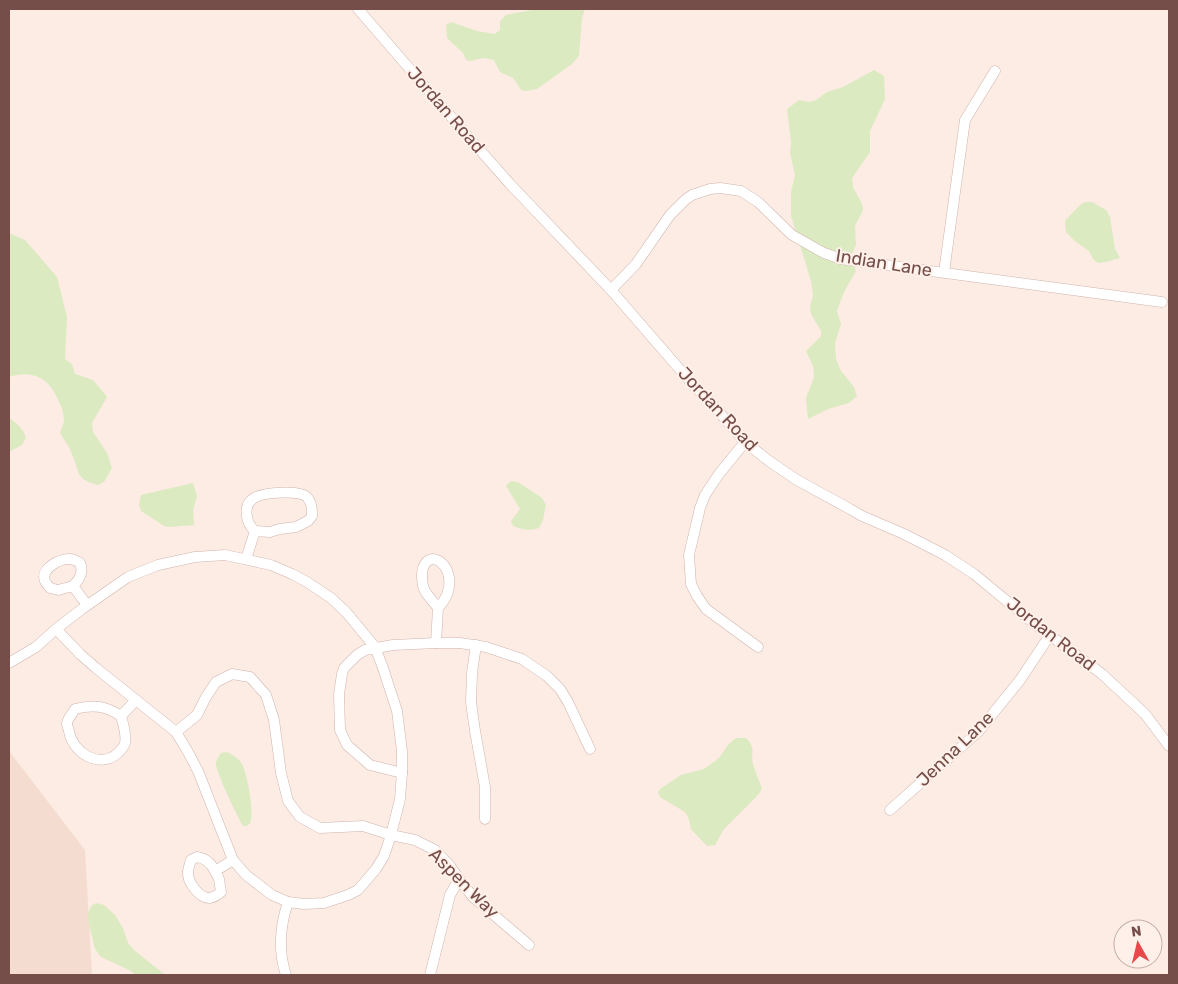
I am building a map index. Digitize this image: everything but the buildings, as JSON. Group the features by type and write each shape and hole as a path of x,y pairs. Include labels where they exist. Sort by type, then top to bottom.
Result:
{"street":[{"name":"Jordan Road","path":"358,9 491,162 612,290 745,442 797,480 862,516 904,534 945,555 974,574 1102,674 1145,714 1169,746"},
{"path":"944,272 965,120 995,72"},
{"name":"Indian Lane","path":"612,290 636,264 670,215 685,200 692,195 720,188 741,191 758,202 792,235 824,253 841,259 1162,302"},
{"path":"745,442 705,495 689,555 692,584 697,596 706,609 758,647"},
{"path":"272,493 299,493 306,496 311,503 312,516 296,528 270,532 255,531 250,527 246,516 249,504 254,498 272,493"},
{"path":"246,559 255,531"},
{"path":"9,663 36,647 56,629 87,605 128,577 158,565 195,557 225,555 271,566 292,574 331,598 346,612 375,647 397,711 402,751 400,799 384,856 376,869 358,890 348,896 324,903 304,904 288,902 272,895 246,875 233,860 198,771 176,732 80,654 56,629"},
{"path":"73,586 87,605"},
{"path":"436,643 438,608"},
{"name":"Jenna Lane","path":"890,810 978,732 1020,680 1050,635"},
{"path":"402,773 370,765 347,745 340,730 339,694 344,668 357,655 375,647 436,643 476,645 522,660 538,669 554,682 568,702 590,750"},
{"path":"476,645 472,673 472,702 474,731 485,787 485,819"},
{"name":"Aspen Way","path":"176,732 197,715 216,682 232,674 250,677 266,694 274,720 281,773 288,801 300,817 320,828 363,826 415,840 435,850 473,896 529,945"},
{"path":"121,716 136,700"},
{"path":"94,706 110,710 121,716 125,732 125,742 116,755 110,758 100,760 90,758 77,749 70,738 67,723 75,709 94,706"},
{"path":"215,871 233,860"},
{"path":"430,975 450,895 459,880"},
{"path":"286,975 283,968 280,941 281,927 288,902"}],"shaded area":[{"path":"9,751 85,850 92,975 9,975"}],"green space":[{"path":"537,9 585,9 582,18 579,56 572,64 537,89 521,90 513,78 500,72 494,60 483,58 466,60 463,53 447,38 446,25 451,22 477,31 495,34 500,30 500,21 506,15"},
{"path":"874,70 884,76 885,99 870,131 870,152 852,178 853,187 863,210 855,226 856,245 851,256 856,271 844,292 837,311 841,324 835,343 836,359 841,371 854,387 857,396 849,403 828,409 808,419 806,398 814,377 813,366 806,351 821,336 821,331 811,314 810,306 813,295 811,281 791,216 791,192 795,175 790,153 791,142 787,109 799,100 810,102 816,100 827,92 843,87"},
{"path":"1085,202 1092,202 1106,210 1110,217 1115,249 1120,258 1098,263 1093,259 1089,251 1066,232 1065,221"},
{"path":"9,233 25,240 57,277 67,317 65,359 72,364 75,374 93,380 107,397 92,423 93,432 107,453 112,468 104,482 98,485 85,480 79,474 71,451 60,433 64,421 63,414 51,387 40,377 33,375 26,374 9,377"},
{"path":"9,418 19,426 26,438 22,445 9,452"},
{"path":"511,481 518,482 542,498 546,505 539,528 526,530 513,526 511,521 520,509 506,486"},
{"path":"193,483 197,496 193,510 194,525 164,526 141,511 139,505 141,495"},
{"path":"736,738 746,738 751,745 753,764 762,788 757,796 724,829 715,845 707,846 691,829 685,812 660,797 658,792 681,775 704,769 719,758 728,745"},
{"path":"227,752 242,764 246,776 252,811 250,823 247,826 243,826 240,821 219,775 216,762 221,753"},
{"path":"96,903 104,905 115,915 123,928 128,943 165,975 136,975 101,957 95,949 89,925 88,914 91,906"}]}
